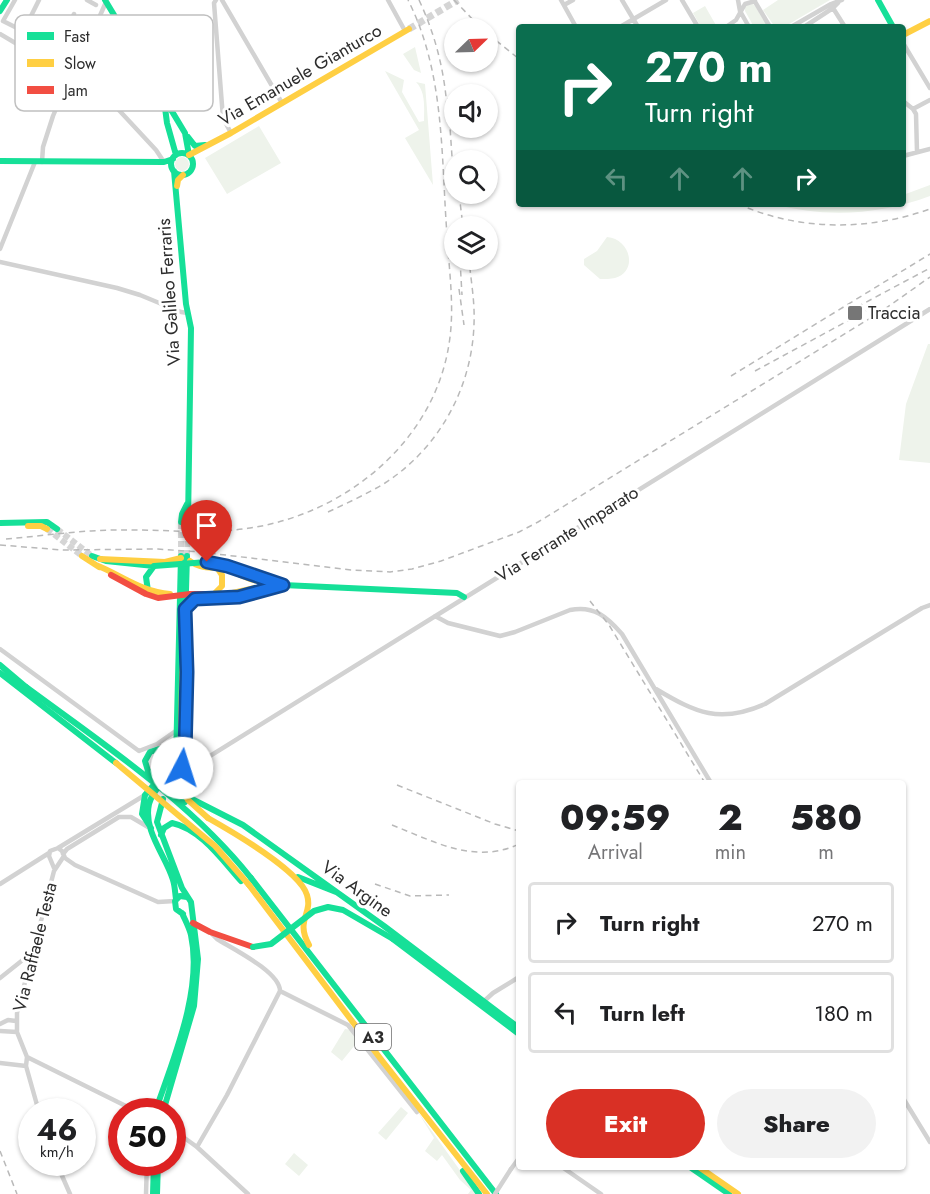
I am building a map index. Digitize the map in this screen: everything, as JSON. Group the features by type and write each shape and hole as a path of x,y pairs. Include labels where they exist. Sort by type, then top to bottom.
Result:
{"main road":[{"path":"0,5 5,0"},
{"path":"0,11 5,0"},
{"path":"878,0 891,24"},
{"name":"Via Galileo Ferraris","path":"105,1 114,15"},
{"path":"906,33 930,21"},
{"name":"Via Emanuele Gianturco","path":"189,155 231,133 407,30"},
{"name":"Via Galileo Ferraris","path":"166,111 174,163 190,328 189,498 185,522"},
{"name":"Via Galileo Ferraris","path":"172,111 188,140 189,155"},
{"path":"170,133 171,123 175,122 180,125"},
{"path":"185,134 197,147 217,141"},
{"name":"Via Emanuele Gianturco","path":"193,164 206,147"},
{"path":"0,161 164,162 174,163 183,175 190,171 193,164 189,155 182,153 174,163"},
{"name":"Via Galileo Ferraris","path":"176,193 178,180 183,175"},
{"path":"0,525 46,522 57,529"},
{"path":"0,525 41,526 47,529"},
{"path":"82,556 98,562 148,591 157,594 174,594 180,601"},
{"path":"92,556 111,575 158,598 190,594 228,594 280,585 456,593 464,597"},
{"path":"98,562 115,557 168,562 184,557"},
{"path":"184,557 196,566 217,568 257,582 269,582"},
{"path":"151,829 149,804 169,777 176,760 180,601 184,557"},
{"path":"167,1098 194,1006 198,959 191,902 157,822 159,809 182,768 185,753 187,672 184,557"},
{"path":"98,562 154,566 207,562 227,566 280,585"},
{"path":"148,591 144,580 146,574 154,566"},
{"path":"213,594 222,586 222,575 217,568"},
{"path":"185,609 195,599 239,597 280,585"},
{"path":"185,620 180,786 188,800 208,818"},
{"name":"A3","path":"0,667 24,689"},
{"name":"A3","path":"0,674 113,752 199,822 231,853 265,907 487,1194"},
{"path":"160,1098 185,1019 192,966 188,924 182,913 176,909 172,879 151,829 142,814 145,795 168,769 170,760 164,751 155,750 147,755 145,763 148,771 195,810 281,867 311,884 336,892"},
{"name":"Via Argine","path":"177,777 181,789 187,796 243,825 336,892 516,1031"},
{"path":"161,835 164,828 172,823 183,825 219,858 265,907"},
{"path":"281,867 304,887 308,899 302,924 304,938 348,1004"},
{"name":"A3","path":"250,882 495,1194"},
{"path":"175,900 180,896 187,897"},
{"name":"Via Argine","path":"182,913 195,924 210,932 252,947 271,944 314,911 328,907 343,910 393,939 516,1026"},
{"path":"182,913 191,908"},
{"path":"435,1126 479,1194"},
{"path":"694,1170 729,1194"},
{"path":"703,1170 738,1194"},
{"path":"153,1194 154,1176"},
{"path":"158,1176 158,1194"}],"street":[{"path":"15,0 3,21 15,28"},
{"path":"32,15 39,0"},
{"path":"87,0 96,5"},
{"path":"216,0 214,3 223,118 231,133"},
{"path":"222,0 282,103"},
{"path":"388,0 407,30"},
{"path":"573,0 562,3 574,24"},
{"path":"622,0 636,24"},
{"path":"625,24 666,0"},
{"path":"682,0 696,24"},
{"path":"738,0 740,12 747,24"},
{"path":"99,15 105,1"},
{"path":"809,24 840,1"},
{"path":"796,24 840,1"},
{"path":"730,24 736,20 745,4 756,2 768,24"},
{"path":"833,8 843,24"},
{"path":"0,34 15,43"},
{"path":"906,48 930,88"},
{"path":"913,109 930,100"},
{"path":"906,103 913,109 916,117 917,152"},
{"path":"0,249 39,162 55,111"},
{"path":"120,111 156,150 164,162"},
{"path":"906,155 930,149"},
{"path":"0,262 117,288 188,313"},
{"name":"Via Ferrante Imparato","path":"177,777 203,758 930,309"},
{"path":"654,688 700,712 715,715 752,710 930,605"},
{"path":"435,616 448,623 494,635 504,635 579,608 592,610 609,620 621,634 709,780"},
{"path":"0,649 139,751 157,744 177,729"},
{"path":"157,744 168,749 176,760"},
{"path":"185,753 191,758 203,758"},
{"path":"0,884 47,856 52,849 58,848 145,795"},
{"path":"47,856 55,863 61,862 67,849 119,817 131,817 151,829"},
{"path":"58,848 86,870 158,902 175,900"},
{"name":"Via Raffaele Testa","path":"27,1057 17,1032 16,1021 55,863"},
{"path":"164,901 175,891"},
{"path":"197,1147 227,1095 280,991 274,975 217,939 210,932"},
{"path":"0,978 34,951"},
{"path":"13,968 23,968 28,974"},
{"path":"482,1003 516,979"},
{"path":"280,991 348,1025 417,1112"},
{"path":"0,1024 8,1020 16,1021"},
{"path":"2,1031 16,1021"},
{"path":"2,1031 17,1032"},
{"path":"35,1098 26,1066 27,1057 110,1098"},
{"path":"0,1063 26,1066"},
{"path":"906,1103 930,1142"},
{"path":"186,1139 248,1194"},
{"path":"495,1194 516,1163"},
{"path":"566,1170 601,1194"},
{"path":"62,1176 70,1194"},
{"path":"146,1194 147,1176"}],"shaded area":[{"path":"778,0 830,0 789,24 773,24 763,10"},
{"path":"753,4 766,24 752,24 745,11 745,6"},
{"path":"705,6 715,24 699,24 693,13"},
{"path":"415,47 421,73 414,70 403,54"},
{"path":"385,71 404,80 402,92 419,122 424,121 424,100 416,82 425,84 433,185 405,138 419,130"},
{"path":"259,126 281,163 227,194 205,158"},
{"path":"182,157 187,159 189,164 187,169 182,171 177,169 175,164 177,159"},
{"path":"930,185 930,196 906,203 906,194"},
{"path":"788,207 891,207 872,211 833,213"},
{"path":"607,237 622,243 629,256 629,263 622,275 600,279 584,265 584,259 597,251"},
{"path":"928,344 930,344 930,463 899,460 906,404"},
{"path":"345,1029 351,1030 359,1040 342,1061 331,1052"},
{"path":"401,1107 408,1113 386,1140 378,1133"},
{"path":"416,1109 477,1194 468,1194 471,1190 460,1180 442,1155 437,1161 425,1151 434,1138"},
{"path":"294,1153 308,1165 299,1176 285,1164"}],"tunnel":[{"path":"409,29 458,0"},
{"path":"181,522 181,556"},
{"path":"187,556 188,522"},
{"path":"47,529 82,556"},
{"path":"57,529 92,556"}],"railway":[{"path":"6,539 105,530 234,530 285,520 319,507 351,489 379,468 404,442 425,412 440,379 449,344 452,317 442,145 435,86 429,56 408,0"},
{"path":"419,0 438,52 445,84"},
{"path":"454,0 471,18"},
{"path":"498,42 516,57"},
{"path":"451,138 452,150"},
{"path":"460,204 462,216"},
{"path":"746,207 785,219 834,225 882,221 930,209"},
{"path":"731,376 930,254"},
{"path":"857,307 930,268"},
{"path":"461,270 462,295"},
{"path":"328,512 378,487 404,469 436,434 449,414 467,371 472,348 474,308 470,270"},
{"path":"0,545 63,550 158,549 351,570 390,572 441,561 519,532 538,522 882,311 930,277"},
{"path":"459,289 464,325"},
{"path":"755,371 866,311"},
{"path":"590,601 609,625 703,780"},
{"path":"397,785 516,830"},
{"path":"392,825 439,844 470,851 503,850 516,845"},
{"path":"375,884 410,896 449,895"},
{"path":"0,1151 17,1194"}],"traffic: fast":[{"path":"0,11 7,0"},
{"path":"105,0 114,15"},
{"path":"878,0 891,24"},
{"path":"165,111 176,155"},
{"path":"172,111 185,133 189,155"},
{"path":"188,137 195,146 205,145"},
{"path":"182,153 190,156 193,164 190,172 182,175 174,172 171,164 174,156 182,153"},
{"path":"0,161 164,162 173,159"},
{"path":"174,171 186,304 191,328 188,522"},
{"path":"181,522 187,504"},
{"path":"0,523 47,522 57,529"},
{"path":"92,556 106,561 154,566"},
{"path":"176,899 173,880 152,834 148,814 151,798 176,760 181,556"},
{"path":"185,624 187,556"},
{"path":"154,566 207,562 227,566 259,578"},
{"path":"148,591 146,577 154,566"},
{"path":"259,578 283,585 457,593 464,597"},
{"path":"185,608 195,599 239,597 280,586"},
{"path":"168,791 179,775 184,761 187,658"},
{"path":"0,665 26,687"},
{"path":"0,673 116,763"},
{"path":"26,687 115,752 174,799 227,850 251,878"},
{"path":"145,795 166,771 170,758 167,753 159,749 150,752 145,761 148,771"},
{"path":"148,771 185,802"},
{"path":"145,795 142,814 151,828"},
{"path":"188,797 243,825 384,926 516,1026"},
{"path":"163,799 157,822 182,888 191,902 198,959 194,1006 167,1098"},
{"path":"161,835 164,828 172,823 183,826 202,838 241,881"},
{"path":"298,877 336,892"},
{"path":"251,878 496,1194"},
{"path":"183,914 176,909 175,901 180,896 187,897"},
{"path":"253,947 271,944 314,911 328,907 343,910 393,939"},
{"path":"160,1098 184,1025 193,979 194,956 191,935 182,913"},
{"path":"393,939 516,1032"},
{"path":"694,1170 729,1194"},
{"path":"463,1171 479,1194"},
{"path":"153,1194 154,1176"},
{"path":"157,1194 158,1176"}],"traffic: slow":[{"path":"906,33 930,21"},
{"path":"189,155 409,29"},
{"path":"177,186 178,180 183,175"},
{"path":"28,526 41,526 47,529"},
{"path":"82,556 99,567"},
{"path":"100,559 165,562 181,558"},
{"path":"190,561 199,566 228,570 265,582"},
{"path":"96,565 141,587 170,594"},
{"path":"214,594 222,586 222,575 218,569"},
{"path":"214,594 228,594 255,588"},
{"path":"182,680 185,620"},
{"path":"182,680 180,786 188,800 208,818"},
{"path":"116,763 215,846 249,885"},
{"path":"208,818 264,852 302,885 308,902 304,929 309,945"},
{"path":"249,885 487,1194"},
{"path":"703,1170 738,1194"}],"traffic: jam":[{"path":"111,575 158,598 214,594"},
{"path":"193,923 210,932 253,947"}],"place":[{"name":"Traccia","path":"855,313"}],"route":[{"path":"182,768 185,753 187,672 185,609 189,603 199,598 227,599 283,585 276,585 227,566 207,562"}]}
